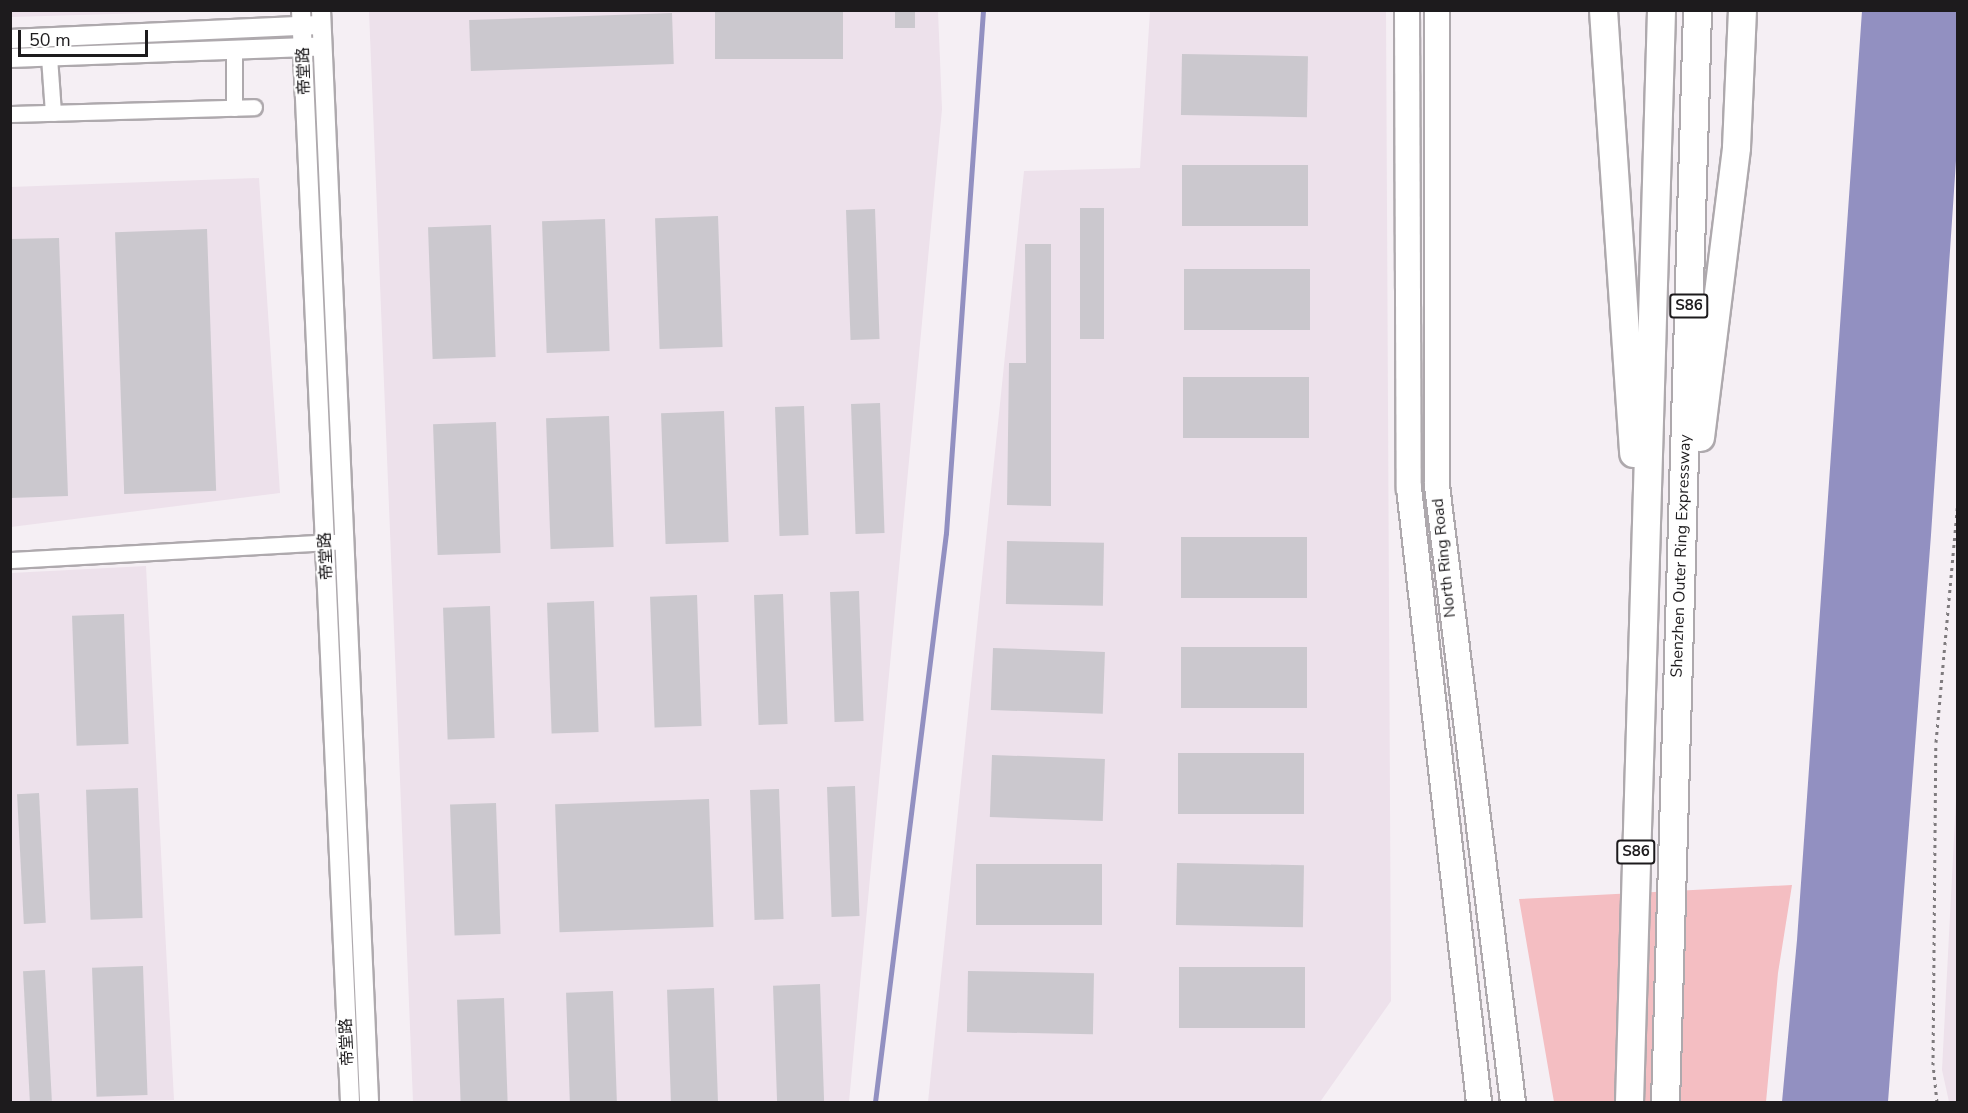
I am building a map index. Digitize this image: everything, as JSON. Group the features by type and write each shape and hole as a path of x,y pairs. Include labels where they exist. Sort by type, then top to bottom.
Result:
{"highway":[{"path":"1603,10 1643,601"},
{"name":"S86","path":"1629,1102 1661,10"},
{"name":"Shenzhen Outer Ring Expressway","path":"1665,1102 1698,10"},
{"path":"1680,602 1736,147 1742,10"}],"main road":[{"name":"North Ring Road","path":"1407,10 1409,488 1479,1100"},
{"name":"North Ring Road","path":"1437,10 1437,486 1514,1100"}],"street":[{"name":"帝堂路","path":"302,18 350,1102"},
{"path":"10,39 321,18"},
{"name":"帝堂路","path":"321,18 369,1102"},
{"path":"10,58 323,47"},
{"path":"234,50 234,108"},
{"path":"49,57 53,113"},
{"path":"10,114 254,107"},
{"path":"10,560 345,542"}],"path":[{"path":"1937,1102 1933,1065 1936,742 1958,498"}],"shaded area":[{"path":"11,10 215,10 215,11 11,17"},
{"path":"369,11 938,11 942,109 849,1102 413,1102"},
{"path":"1150,11 1386,11 1391,1001 1320,1102 928,1102 1024,171 1140,168"},
{"path":"259,178 280,493 11,527 10,187"},
{"path":"146,566 174,1100 11,1102 11,573"},
{"path":"1957,780 1958,1102 1949,1102 1942,1070"},
{"path":"1792,885 1778,973 1766,1102 1554,1102 1519,899"}],"water":[{"path":"1862,11 1957,11 1957,146 1931,535 1888,1102 1782,1102 1797,940"}],"building":[{"path":"715,10 843,10 843,59 715,59"},
{"path":"895,10 915,10 915,28 895,28"},
{"path":"672,13 674,64 471,71 469,20"},
{"path":"1182,54 1308,56 1307,117 1181,115"},
{"path":"1182,165 1308,165 1308,226 1182,226"},
{"path":"1080,208 1104,208 1104,339 1080,339"},
{"path":"875,209 880,339 851,340 846,210"},
{"path":"718,216 723,347 660,349 655,218"},
{"path":"605,219 610,351 547,353 542,221"},
{"path":"491,225 496,357 433,359 428,227"},
{"path":"207,229 216,491 124,494 115,232"},
{"path":"59,238 68,496 10,498 10,239"},
{"path":"1025,244 1051,244 1051,506 1007,505 1009,363 1026,363"},
{"path":"1184,269 1310,269 1310,330 1184,330"},
{"path":"1183,377 1309,377 1309,438 1183,438"},
{"path":"880,403 885,533 856,534 851,404"},
{"path":"804,406 809,535 780,536 775,407"},
{"path":"724,411 729,542 666,544 661,413"},
{"path":"609,416 614,547 551,549 546,418"},
{"path":"496,422 501,553 438,555 433,424"},
{"path":"1181,537 1307,537 1307,598 1181,598"},
{"path":"1007,541 1104,543 1103,606 1006,604"},
{"path":"859,591 864,721 835,722 830,592"},
{"path":"783,594 788,724 759,725 754,595"},
{"path":"697,595 702,726 655,728 650,597"},
{"path":"594,601 599,732 552,734 547,603"},
{"path":"490,606 495,738 448,740 443,608"},
{"path":"124,614 129,744 77,746 72,616"},
{"path":"1181,647 1307,647 1307,708 1181,708"},
{"path":"993,648 1105,652 1103,714 991,710"},
{"path":"1178,753 1304,753 1304,814 1178,814"},
{"path":"992,755 1105,759 1103,821 990,817"},
{"path":"855,786 860,916 832,917 827,787"},
{"path":"138,788 143,918 91,920 86,790"},
{"path":"779,789 784,919 755,920 750,790"},
{"path":"39,793 46,923 24,924 17,794"},
{"path":"709,799 713,927 560,932 555,804"},
{"path":"496,803 501,934 455,936 450,805"},
{"path":"1177,863 1304,865 1303,927 1176,925"},
{"path":"976,864 1102,864 1102,925 976,925"},
{"path":"143,966 148,1095 97,1097 92,968"},
{"path":"1179,967 1305,967 1305,1028 1179,1028"},
{"path":"45,970 52,1101 30,1102 23,971"},
{"path":"968,971 1094,973 1093,1034 967,1032"},
{"path":"820,984 824,1102 777,1102 773,986"},
{"path":"714,988 718,1102 671,1102 667,990"},
{"path":"613,991 617,1102 570,1102 566,993"},
{"path":"504,998 508,1102 461,1102 457,1000"}],"waterway":[{"path":"875,1102 946,533 983,10"}]}
